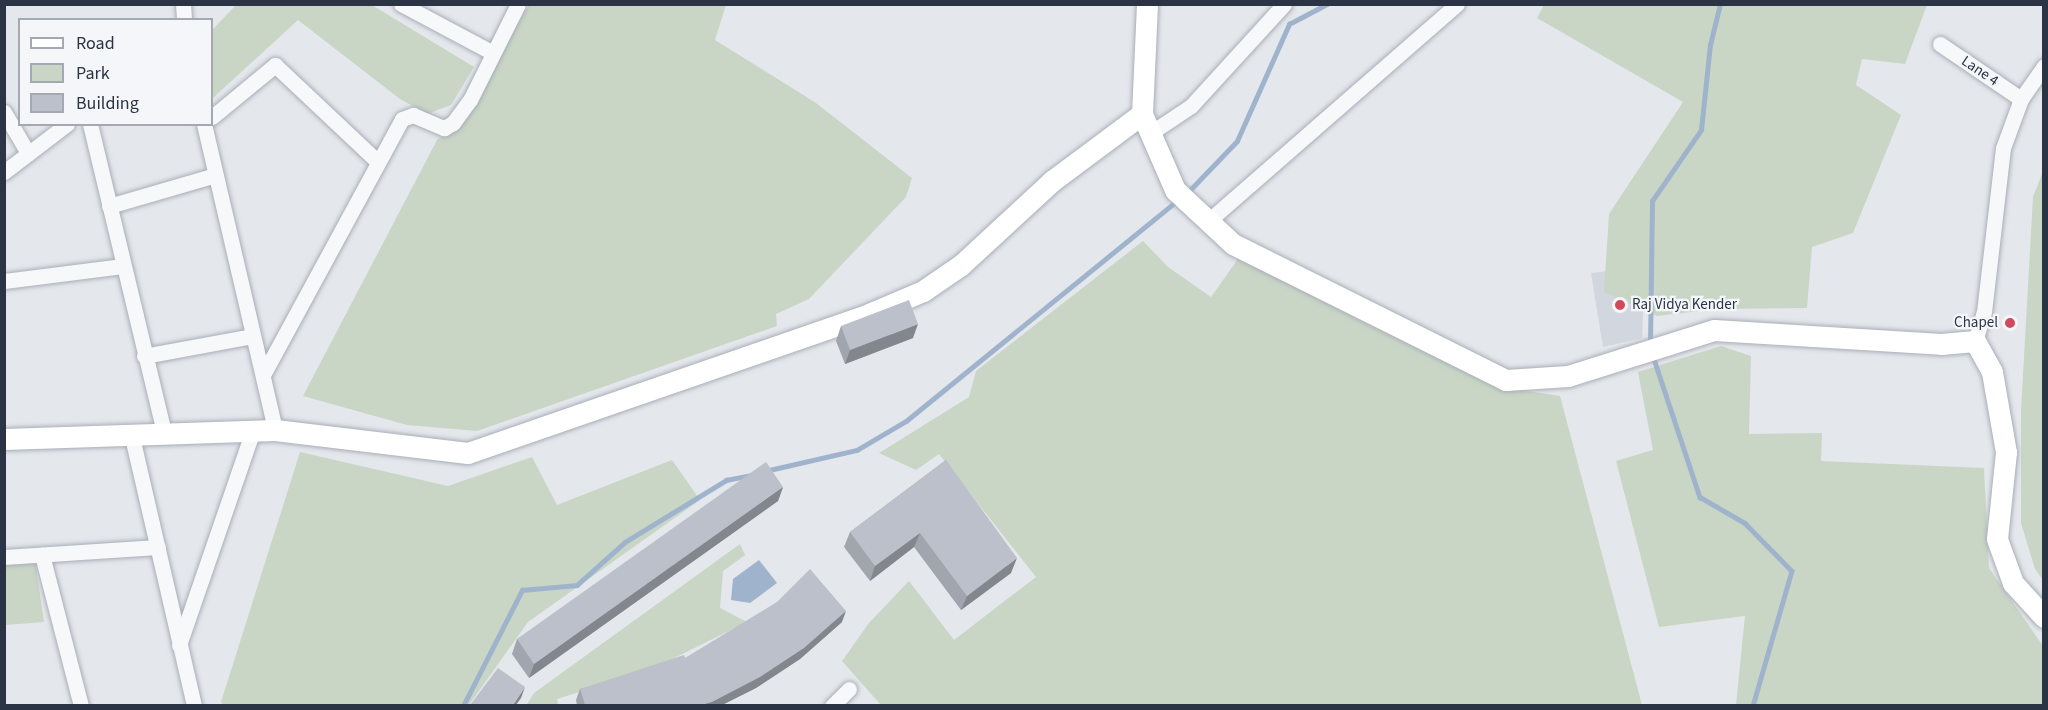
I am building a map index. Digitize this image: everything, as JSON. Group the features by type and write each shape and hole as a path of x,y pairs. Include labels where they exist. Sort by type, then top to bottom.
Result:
{"street":[{"path":"401,4 493,53"},
{"path":"263,375 377,161 402,119 413,115 444,128 453,123 470,100 518,4"},
{"path":"1147,4 1146,124 1174,190 1206,223 1233,244 1506,380 1568,376 1714,330 1941,344 1975,341"},
{"path":"4,439 165,436 275,430 468,453 869,314 923,291 961,265 1052,181 1146,124 1191,106 1229,69 1284,4"},
{"path":"1206,223 1457,4"},
{"name":"Lane 4","path":"1940,44 2021,99"},
{"path":"213,116 275,65 377,161"},
{"path":"2043,66 2021,99 2003,147 1984,312 1975,341 1992,372 2006,452 1997,539 2013,583 2043,617"},
{"path":"4,112 28,153"},
{"path":"4,172 65,126"},
{"path":"90,126 165,436"},
{"path":"204,126 275,430"},
{"path":"109,206 216,175"},
{"path":"4,281 123,266"},
{"path":"144,356 253,336"},
{"path":"179,645 252,433"},
{"path":"132,437 194,705"},
{"path":"4,557 158,547"},
{"path":"42,555 81,705"},
{"path":"832,705 849,689"}],"shaded area":[{"name":"Raj Vidya Kender","path":"1645,267 1642,338 1603,347 1591,273"}],"green space":[{"path":"236,5 372,5 474,67 451,105 427,114 400,99 298,20 213,98 213,29"},
{"path":"529,5 726,5 715,40 816,103 912,178 906,197 809,299 776,314 777,326 477,431 407,425 303,396 437,140 458,125"},
{"path":"1544,5 1927,5 1905,64 1862,59 1856,85 1901,115 1853,233 1812,247 1807,308 1717,309 1657,316 1604,292 1609,214 1683,102 1537,18"},
{"path":"2043,171 2043,580 2035,569 2021,523 2021,410 2033,197"},
{"path":"1143,241 1168,267 1211,297 1238,259 1501,387 1560,396 1642,705 881,705 842,661 869,623 909,581 954,640 1036,577 939,454 916,470 879,453 969,397 976,371"},
{"path":"1721,346 1751,356 1749,434 1822,433 1821,461 1984,468 1989,568 2043,646 2043,705 1736,705 1745,616 1659,627 1616,461 1653,450 1638,372"},
{"path":"300,452 448,486 532,457 557,505 672,460 700,500 528,622 469,705 223,705 221,702"},
{"path":"740,544 745,555 723,571 720,608 747,622 650,670 557,699 558,705 526,706 534,693"},
{"path":"35,560 44,622 6,625 5,655 5,562"}],"water":[{"path":"759,560 777,583 750,603 731,600 733,579"}],"building":[{"path":"909,300 918,324 850,350 841,326"},
{"path":"946,460 1017,558 967,596 920,533 875,566 850,532"},
{"path":"766,462 783,487 534,664 517,639"},
{"path":"810,569 846,611 804,648 760,677 712,702 701,705 585,705 580,689 684,655 685,658 777,602"},
{"path":"498,668 525,687 513,705 470,705"}],"waterway":[{"path":"1187,193 1237,141 1289,24 1327,4"},
{"path":"1650,345 1652,201 1701,130 1710,45 1720,4"},
{"path":"765,471 857,450 906,421 1178,200"},
{"path":"1653,356 1700,497 1745,523 1792,571 1753,706"},
{"path":"463,706 522,590 577,585 625,542 726,480 751,475"}],"place":[{"name":"Raj Vidya Kender","path":"1620,305"},
{"name":"Chapel","path":"2010,323"}]}
